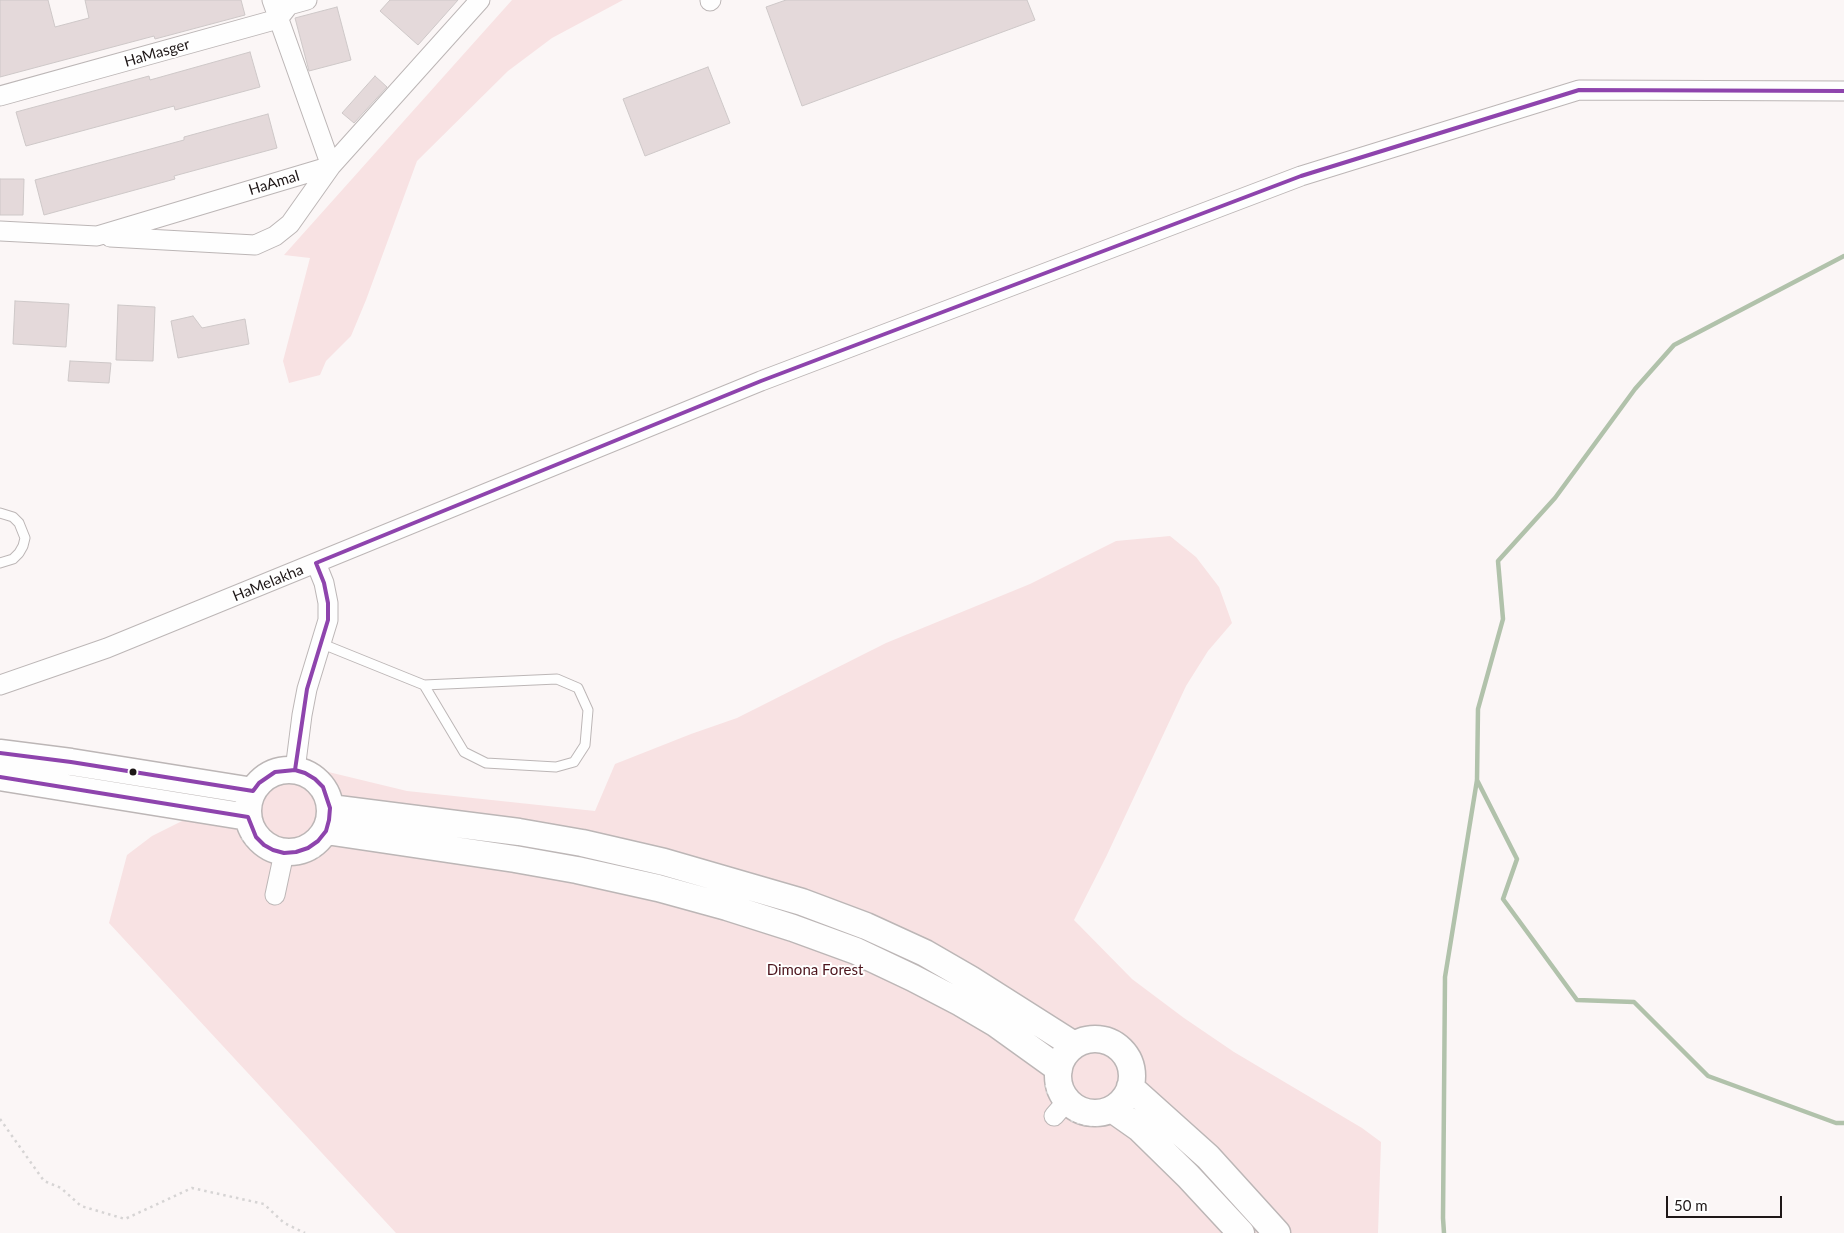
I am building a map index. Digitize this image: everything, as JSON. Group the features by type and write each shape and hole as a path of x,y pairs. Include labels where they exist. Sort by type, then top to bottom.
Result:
{"main road":[{"path":"0,753 71,762 253,791"},
{"path":"0,777 244,827 282,858 308,848 318,841 327,830 328,798 323,788 306,773 285,770 266,777 253,791 247,808 244,827"},
{"path":"327,830 520,832 582,843 664,862 802,902 866,926 925,953 970,979 1074,1045"},
{"path":"327,830 577,870 658,888 727,907 856,951 913,978 995,1023 1057,1080 1061,1093 1060,1109 1075,1108 1089,1113 1104,1112 1109,1117 1139,1128 1188,1176 1241,1233"},
{"path":"1052,1075 1069,1049 1074,1045 1088,1039 1102,1039 1115,1044 1124,1053 1131,1065 1132,1078 1130,1087 1109,1117"},
{"path":"1130,1087 1208,1157 1277,1233"}],"street":[{"path":"272,0 331,166"},
{"name":"HaMasger","path":"0,96 278,19 289,5 307,0"},
{"path":"97,236 255,246 275,236 290,224 331,166 480,0"},
{"name":"HaMelakha","path":"0,685 108,648 762,381 1301,176 1580,90 1844,91"},
{"name":"HaAmal","path":"0,231 97,236 331,166"},
{"path":"295,770 304,706 320,643 328,620 328,603 324,583 316,563"},
{"path":"275,895 282,858"}],"lane":[{"path":"0,513 13,517 20,523 25,538 19,553 13,559 0,563"},
{"path":"320,643 424,685 557,679 578,688 588,710 585,745 574,762 556,767 486,763 464,752 424,685"},
{"path":"0,674 0,685"}],"path":[{"path":"244,827 260,855 282,858 298,863 318,856 327,830"},
{"path":"1052,1075 1046,1090 1054,1104 1074,1122 1088,1125 1109,1117"},
{"path":"0,1119 44,1180 61,1188 81,1206 125,1219 192,1188 264,1204 284,1223 305,1233"}],"green space":[{"path":"512,0 623,0 552,38 508,71 417,161 351,336 326,361 320,375 289,383 283,361 310,258 284,255"},
{"name":"Dimona Forest","path":"1170,536 1196,557 1219,587 1232,623 1208,651 1186,686 1106,857 1074,920 1132,979 1184,1018 1234,1052 1362,1128 1381,1142 1378,1233 396,1233 109,923 127,855 152,836 232,794 316,769 407,791 595,811 615,764 737,718 886,643 1030,584 1116,541"}],"building":[{"path":"0,0 48,0 55,27 89,18 85,0 241,0 245,15 155,39 154,36 0,77"},
{"path":"390,0 458,0 418,45 380,11"},
{"path":"786,0 1027,0 1035,20 802,106 766,7"},
{"path":"337,7 351,60 309,71 295,18"},
{"path":"250,52 260,87 175,110 174,106 26,146 16,112 149,76 150,80"},
{"path":"708,67 730,123 645,156 623,99"},
{"path":"375,76 387,87 354,123 342,113"},
{"path":"268,114 277,148 174,176 175,179 44,215 35,180 184,140 184,137"},
{"path":"0,179 24,179 23,215 0,215"},
{"path":"15,301 69,304 66,347 13,344"},
{"path":"118,305 155,307 153,361 116,360"},
{"path":"193,316 202,328 245,319 249,344 178,358 171,321"},
{"path":"70,361 111,363 109,383 68,381"}],"waterway":[{"path":"1444,1233 1445,977 1477,780 1478,709 1503,619 1498,561 1555,498 1635,389 1674,345 1844,256"},
{"path":"1477,780 1517,859 1503,899 1577,1000 1634,1002 1708,1076 1836,1123 1844,1123"}],"transit line":[{"path":"316,563 761,381 1301,176 1579,90 1844,91"},
{"path":"295,770 307,689 328,620 328,603 324,583 316,563"},
{"path":"0,753 71,762 253,791 259,783 275,772 295,770 315,779 323,787 330,808 329,820 326,831 318,841 308,848 284,853 264,845 256,837 248,817 0,777"}]}
